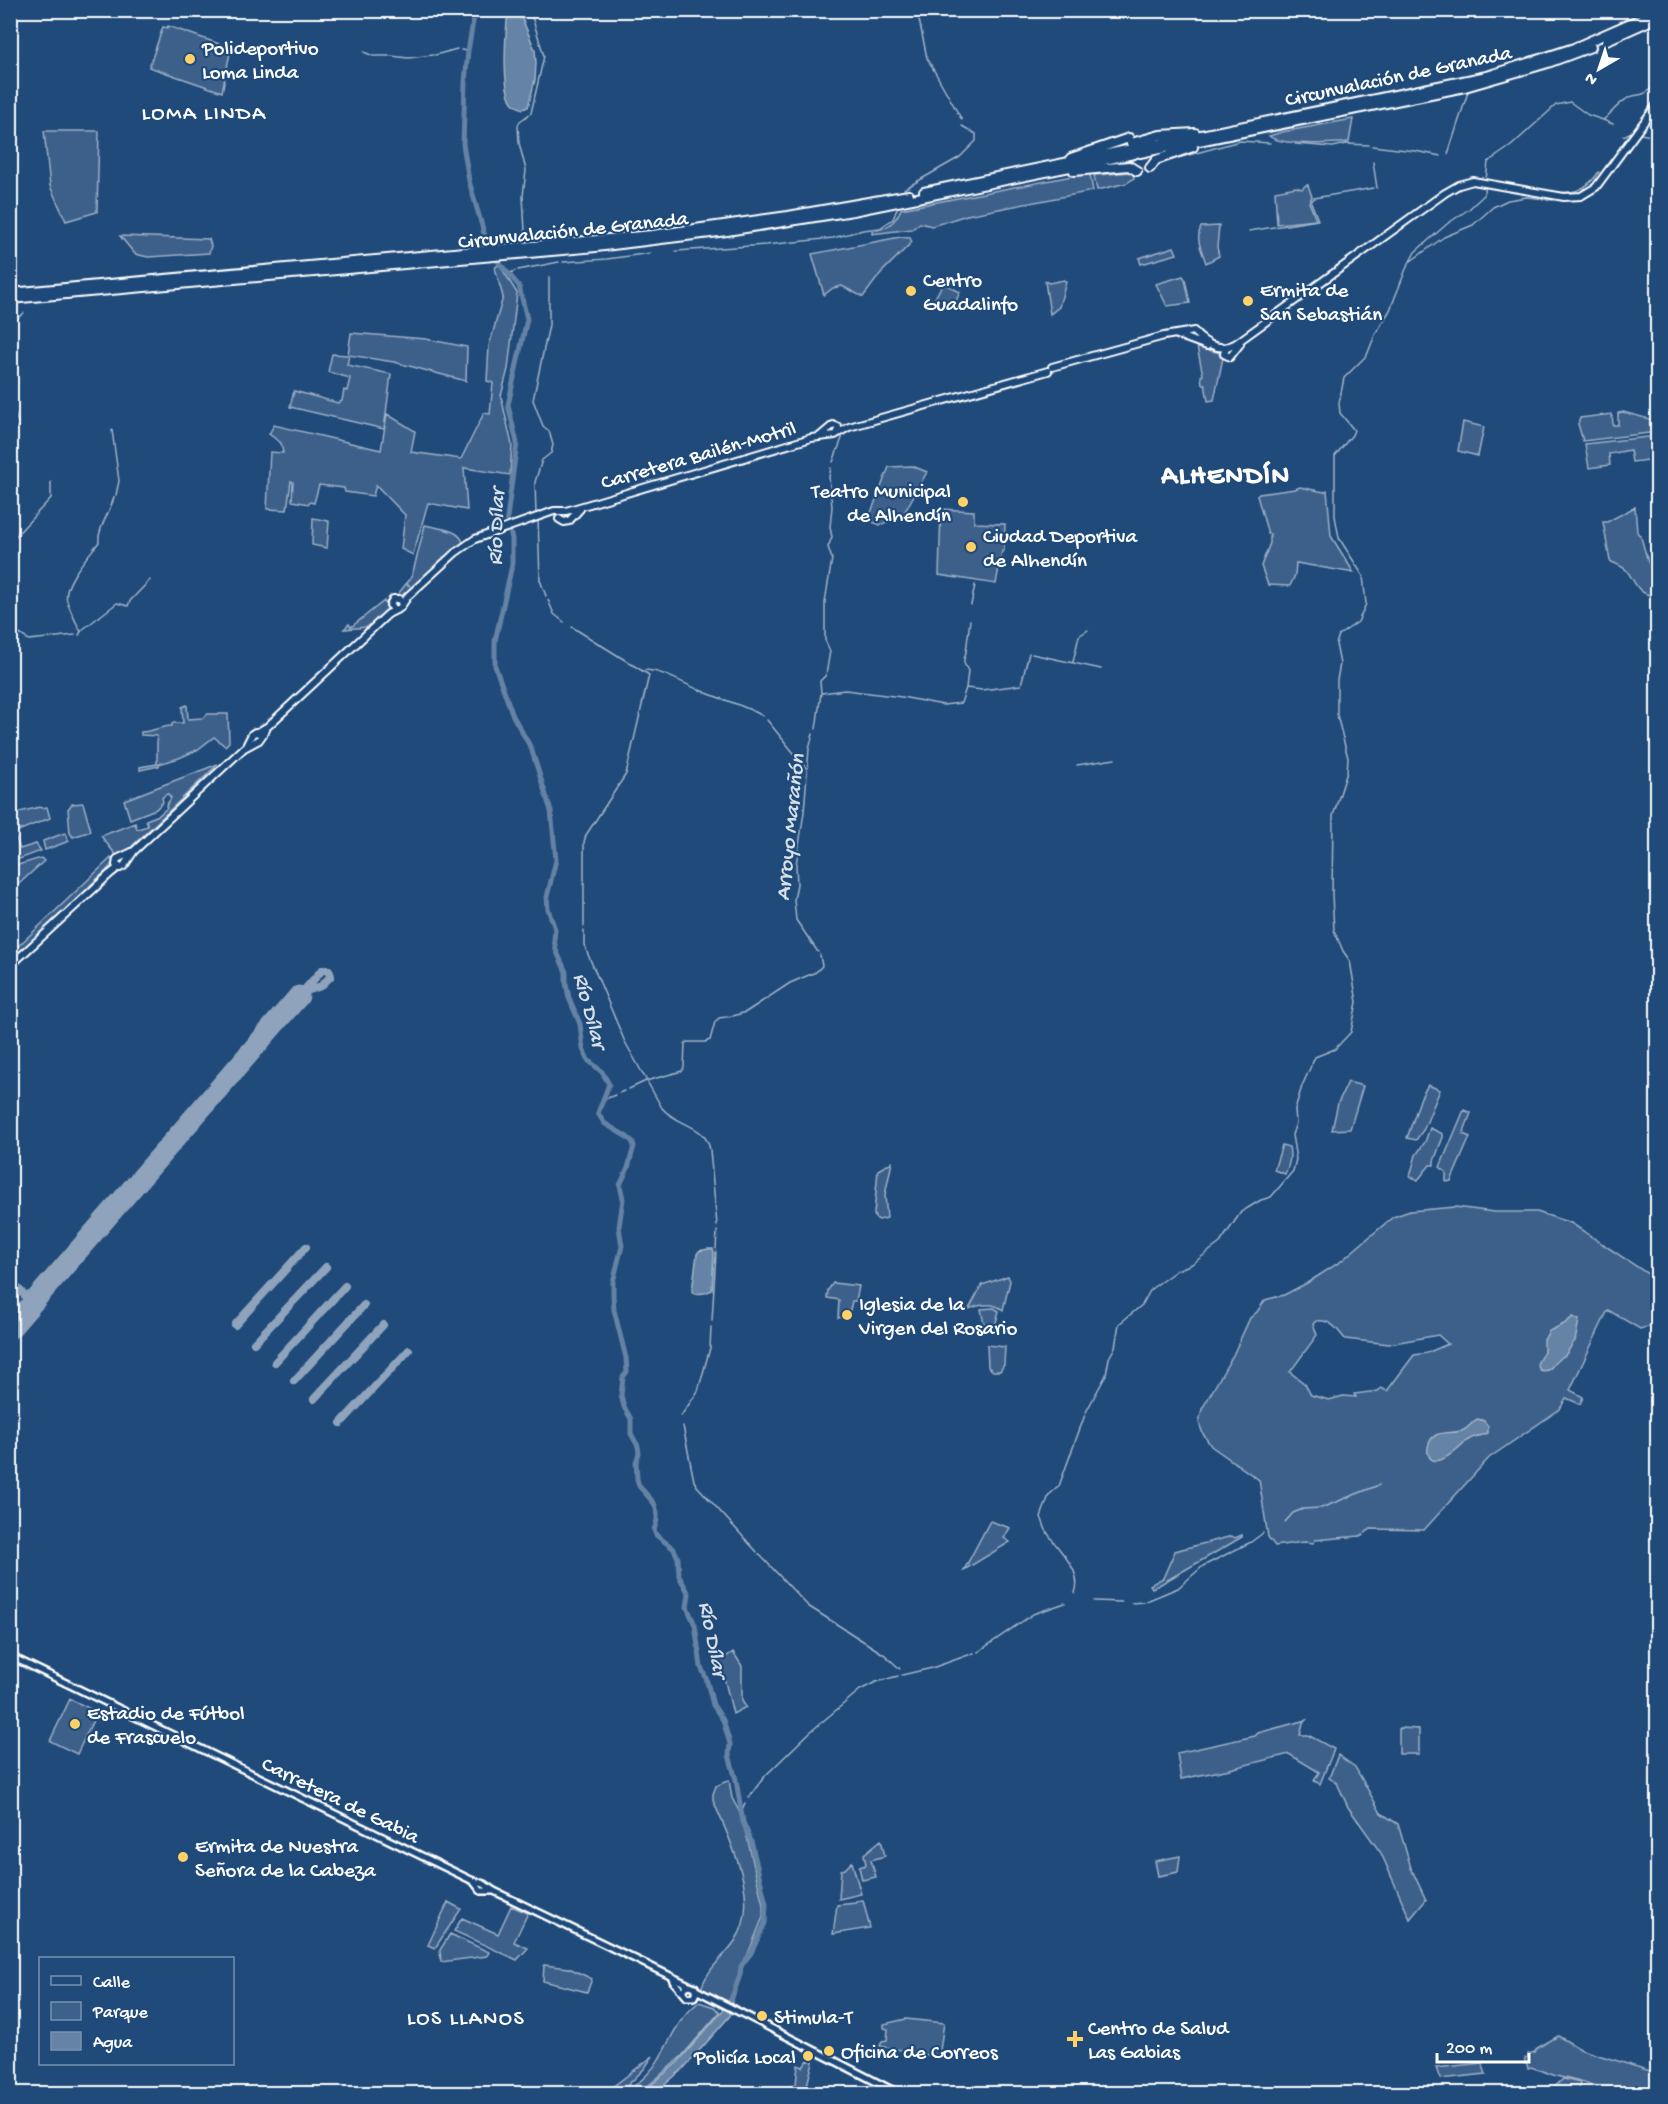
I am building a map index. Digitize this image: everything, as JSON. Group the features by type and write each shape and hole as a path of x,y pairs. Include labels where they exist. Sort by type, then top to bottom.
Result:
{"highway":[{"name":"Circunvalación de Granada","path":"1134,148 1160,135 1217,132 1509,70 1574,48 1658,11"},
{"name":"Circunvalación de Granada","path":"10,299 501,252 652,240 789,222 880,206 1043,171 1134,148 1240,134 1501,78 1572,55 1658,17"},
{"path":"1150,168 1156,160 1240,134"},
{"path":"1043,171 1134,148"},
{"path":"1043,171 1049,175 1129,166 1137,171"},
{"name":"Circunvalación de Granada","path":"10,293 484,254"}],"main road":[{"name":"Carretera Bailén-Motril","path":"401,602 465,545 501,528 554,511 564,511 1164,336 1193,337 1228,350 1454,188 1468,182 1480,181 1564,197 1587,194 1600,182 1658,103"},
{"name":"Carretera Bailén-Motril","path":"570,518 585,504"},
{"path":"540,517 566,522 570,514 564,511 559,515 559,519"},
{"path":"393,599 401,602 400,608 393,608 390,602 393,599"},
{"path":"10,966 393,608"},
{"path":"10,1656 173,1734"},
{"path":"121,1710 271,1782"},
{"name":"Carretera de Gabia","path":"163,1731 688,1985"},
{"path":"213,1753 220,1759 227,1760"},
{"name":"Carretera de Gabia","path":"667,1976 683,1992"},
{"path":"722,2004 702,1997 688,1998 683,1992 684,1988 688,1985 693,1986 696,1990 722,2004 900,2094"},
{"path":"694,1997 696,1990"}],"green space":[{"name":"Polideportivo Loma Linda","path":"168,26 231,48 222,92 149,67 163,27"},
{"path":"1353,119 1349,142 1295,143 1269,136 1282,132"},
{"path":"44,131 99,131 97,212 66,221 50,186"},
{"path":"1132,172 1134,178 1127,183 1097,190 1094,176"},
{"path":"1090,174 1093,191 967,215 932,226 920,223 912,229 872,234 872,231 890,224 901,209"},
{"path":"1306,185 1312,197 1309,202 1316,220 1277,224 1275,191 1296,187 1302,189"},
{"path":"1219,226 1217,247 1219,256 1206,263 1200,245 1199,232 1201,227"},
{"path":"120,236 209,239 211,246 209,253 148,257 135,254"},
{"path":"900,237 910,238 912,242 881,273 863,297 842,286 833,288 824,295 812,254"},
{"path":"1174,247 1177,254 1141,264 1139,258"},
{"path":"499,264 517,293 508,369 501,396 512,445 510,475 464,468 467,510 428,503 413,555 401,549 405,515 376,485 373,496 345,492 344,488 319,485 314,503 309,504 292,501 293,482 291,481 287,510 267,509 270,452 283,453 281,443 269,434 274,425 381,450 387,414 415,431 411,452 461,459 484,413 490,414 493,383 487,381 489,346 503,297 495,268"},
{"path":"1183,276 1190,303 1167,306 1156,284"},
{"path":"1064,280 1066,282 1059,307 1050,314 1045,281 1049,283"},
{"path":"943,283 960,292 955,303 948,300 945,305 934,300"},
{"path":"351,333 426,339 467,347 466,381 394,362 349,355 347,365 391,374 384,429 290,407 294,391 338,403 342,401 350,378 328,372 332,354 348,355"},
{"path":"1197,347 1220,353 1223,358 1214,400 1208,401 1205,384 1202,384 1201,376 1203,375"},
{"path":"1623,412 1657,421 1657,432 1583,441 1578,424 1580,418 1612,414 1613,425 1618,425 1618,413"},
{"path":"1463,422 1484,427 1478,456 1458,451"},
{"path":"1657,436 1657,459 1632,462 1630,450 1609,454 1610,465 1589,468 1585,444"},
{"path":"912,466 927,472 903,515 880,525 868,520 889,467"},
{"path":"1300,487 1324,492 1327,490 1331,536 1354,573 1296,563 1295,575 1290,586 1268,585 1261,566 1270,543 1270,534 1268,534 1257,496"},
{"path":"1635,507 1637,532 1641,537 1657,583 1657,594 1654,596 1643,593 1625,569 1610,561 1603,522"},
{"name":"Ciudad Deportiva de Alhendín","path":"941,509 974,511 974,523 1005,524 1004,551 1002,551 996,584 939,575"},
{"path":"313,518 329,521 327,548 312,545"},
{"path":"425,525 457,534 463,542 410,591 401,596 398,594 406,584 410,586 407,583 412,576"},
{"path":"384,601 388,610 368,627 344,629 349,624 351,627"},
{"path":"187,705 188,719 203,718 208,714 228,714 229,742 225,746 214,737 197,750 159,764 159,766 140,770 140,767 157,764 157,736 141,735 141,732 172,726 172,723 183,723 182,707"},
{"path":"218,764 126,852 119,856 116,855 101,836 135,823 137,829 148,826 146,820 159,815 167,808 171,798 168,794 165,795 162,798 163,802 156,809 130,819 124,800"},
{"path":"83,803 91,831 73,837 70,833 68,809 72,804"},
{"path":"47,807 50,818 11,834 11,814"},
{"path":"65,833 69,841 45,850 43,841"},
{"path":"15,836 20,849 36,844 41,851 11,862 11,838"},
{"path":"41,858 44,861 11,891 11,867"},
{"path":"111,858 113,862 110,867 15,958 11,953"},
{"path":"1348,1082 1363,1086 1350,1129 1332,1130 1338,1103"},
{"path":"1428,1085 1440,1090 1424,1129 1416,1140 1407,1138 1421,1097"},
{"path":"1464,1110 1471,1113 1463,1134 1470,1137 1451,1181 1446,1182 1446,1172 1440,1167"},
{"path":"1430,1128 1443,1134 1443,1137 1434,1165 1430,1165 1418,1180 1410,1176 1416,1155 1425,1142"},
{"path":"1282,1145 1289,1147 1290,1151 1290,1160 1285,1174 1274,1170"},
{"path":"892,1162 885,1195 887,1218 879,1220 874,1214 878,1170"},
{"path":"1455,1207 1494,1212 1537,1212 1571,1223 1657,1280 1657,1320 1651,1326 1640,1329 1608,1310 1570,1390 1583,1397 1580,1404 1566,1398 1560,1409 1489,1458 1424,1530 1371,1529 1360,1536 1275,1546 1268,1537 1259,1480 1211,1446 1199,1423 1202,1409 1233,1355 1250,1318 1265,1300 1284,1295 1307,1283 1340,1262 1393,1217 1410,1211","holes":["1321,1321 1333,1326 1345,1339 1389,1344 1438,1335 1448,1344 1427,1353 1414,1355 1387,1391 1381,1388 1378,1391 1354,1394 1356,1397 1343,1396 1329,1400 1311,1395 1305,1384 1290,1372 1317,1335 1313,1324"]},
{"path":"1008,1276 1010,1281 1003,1310 987,1305 969,1309 982,1285"},
{"path":"833,1283 859,1286 856,1301 852,1301 850,1310 844,1312 845,1317 838,1318 839,1300 827,1298 828,1290"},
{"path":"994,1308 999,1311 995,1326 984,1324 981,1309"},
{"path":"987,1345 1005,1347 1004,1365 1000,1371 993,1371 988,1367"},
{"path":"990,1521 1010,1528 1004,1538 1010,1542 964,1570"},
{"path":"1242,1535 1159,1585 1152,1588 1150,1585 1163,1578 1175,1551"},
{"path":"733,1652 742,1666 742,1701 746,1707 733,1714 720,1661"},
{"name":"Estadio de Fútbol de Frascuelo","path":"70,1699 97,1712 77,1754 50,1741"},
{"path":"1306,1720 1300,1735 1308,1735 1334,1749 1320,1784 1314,1781 1319,1772 1289,1754 1181,1779 1177,1753 1255,1736 1258,1733"},
{"path":"1399,1728 1419,1729 1419,1754 1399,1754"},
{"path":"1338,1755 1355,1767 1381,1813 1398,1824 1411,1868 1426,1900 1410,1919 1381,1853 1348,1807 1337,1783 1329,1778"},
{"path":"729,1780 732,1798 739,1811 748,1841 763,1905 763,1917 728,2003 701,1990 711,1970 735,1941 743,1925 746,1907 745,1889 740,1870 713,1800 716,1786"},
{"path":"881,1840 885,1856 871,1860 876,1877 862,1880 859,1867 866,1865 864,1854"},
{"path":"1180,1856 1178,1872 1158,1876 1155,1861"},
{"path":"852,1862 861,1894 839,1899 841,1870"},
{"path":"863,1900 870,1928 833,1934 837,1905"},
{"path":"448,1902 461,1909 435,1948 428,1945"},
{"path":"511,1906 528,1913 514,1942 528,1948 517,1960 454,1931 462,1918 498,1934"},
{"path":"450,1934 489,1952 487,1956 441,1962 440,1950"},
{"path":"544,1965 569,1968 592,1979 587,1992 543,1981"},
{"path":"699,2002 714,2007 720,2012 682,2056 655,2080 639,2093 626,2093 652,2069 681,2021"},
{"path":"906,2019 944,2023 939,2057 880,2046 882,2041 887,2040 888,2029 884,2028 884,2024"},
{"path":"1558,2036 1582,2050 1657,2073 1657,2093 1597,2093 1597,2086 1528,2068 1525,2058 1528,2054 1535,2052 1537,2048"},
{"path":"653,2056 644,2069 621,2092 609,2093 611,2088"},
{"path":"812,2057 814,2058 805,2093 791,2093 791,2085 796,2084 798,2065 803,2067"},
{"path":"1482,2063 1486,2074 1440,2079 1436,2068"},
{"path":"1563,2079 1580,2083 1579,2093 1548,2093"}],"water":[{"path":"508,11 519,11 535,50 535,80 528,107 523,109 513,103 506,84"},
{"path":"713,1249 714,1253 712,1290 694,1294 692,1291 697,1254 699,1251"},
{"path":"1573,1317 1579,1320 1575,1341 1566,1355 1556,1361 1551,1368 1540,1370 1537,1364 1544,1351 1544,1340 1549,1331"},
{"path":"1478,1419 1484,1421 1488,1426 1488,1433 1470,1439 1445,1458 1435,1461 1431,1459 1428,1447 1432,1438 1439,1434 1464,1430"},
{"path":"725,2008 732,2012 729,2017 684,2068 655,2093 642,2093 678,2062"}],"waterway":[{"name":"Río Dílar","path":"475,10 465,82 463,144 469,181 486,240 496,259 519,286 527,319 508,405 517,443 507,519 512,539 512,565 495,641 495,666 513,716 531,748 551,811 556,860 547,897 548,909 555,929 556,950 566,972 569,998 580,1024 583,1049 588,1060 602,1072 609,1084 598,1113 604,1123 627,1137 634,1146 620,1185 623,1199 619,1227 622,1246 613,1282 613,1295 614,1310 626,1358 627,1372 623,1377 621,1395 624,1407 631,1419 631,1434 639,1453 636,1462 637,1479 639,1486 654,1503 657,1512 654,1530 656,1535 674,1549 678,1558 679,1576 689,1594 687,1607 695,1625 701,1667 713,1705 723,1720 730,1744 729,1755 743,1822 751,1841 766,1904 765,1923 751,1953 741,1966 728,2009"},
{"path":"525,231 523,196 526,170 519,143 518,125 531,113 544,56 530,10"},
{"name":"Arroyo Marañón","path":"917,10 927,58 962,120"},
{"path":"435,55 457,49"},
{"name":"Río Dílar","path":"461,50 468,51"},
{"path":"364,52 373,56"},
{"path":"391,56 408,58 433,55"},
{"path":"374,56 389,56"},
{"path":"1486,180 1488,162 1511,146 1556,105 1570,102 1588,115 1603,120 1619,104 1629,97 1644,94 1658,80"},
{"path":"1448,154 1468,92"},
{"path":"1603,120 1613,124"},
{"name":"Arroyo Marañón","path":"904,189 960,157 976,141 976,134 962,126"},
{"path":"1623,136 1632,132"},
{"path":"1640,134 1658,137"},
{"path":"1171,160 1240,141 1270,143"},
{"path":"1295,144 1333,147 1346,144 1369,145"},
{"path":"1372,146 1441,156"},
{"path":"1373,162 1377,188"},
{"path":"1554,192 1580,189 1590,183 1599,172"},
{"path":"1312,1064 1315,1057 1335,1049 1351,1032 1357,1002 1350,961 1334,930 1332,895 1333,816 1347,772 1348,758 1337,715 1337,680 1340,664 1336,644 1339,635 1358,622 1366,604 1363,576 1339,538 1335,516 1335,456 1354,430 1340,413 1339,403 1344,378 1367,355 1375,335 1390,310 1415,252 1484,195 1486,185"},
{"path":"1249,231 1318,220 1311,202 1314,198 1374,188"},
{"path":"1411,261 1444,237 1473,225 1493,207 1508,200 1527,197 1553,200"},
{"path":"676,251 833,238 880,228 893,219 897,209"},
{"path":"563,262 651,253"},
{"path":"518,270 559,262"},
{"name":"Río Dílar","path":"508,274 515,271"},
{"path":"536,515 535,482 542,460 551,453 553,445 549,431 543,426 533,400 549,325 549,277"},
{"path":"10,324 24,313"},
{"path":"10,396 18,423"},
{"path":"10,435 18,426"},
{"path":"112,430 119,481 116,495"},
{"name":"Arroyo Marañón","path":"833,462 844,433"},
{"name":"Arroyo Marañón","path":"816,729 821,693 820,681 826,675 830,651 825,640 825,602 832,559 828,547 832,537 829,477 831,468"},
{"path":"10,542 51,498 51,482"},
{"path":"81,632 68,605 68,586 77,570 99,542 100,531 114,497"},
{"path":"538,519 540,580 546,596"},
{"path":"79,635 82,630 117,603 128,606 150,580"},
{"path":"971,605 975,585"},
{"path":"548,600 554,614 564,622"},
{"path":"966,688 968,671 964,659 970,620"},
{"path":"572,627 649,675 626,774 586,835 584,842 584,926"},
{"path":"10,628 29,640 75,635"},
{"path":"1073,662 1079,636 1088,630"},
{"path":"822,693 845,690 943,705 961,703 966,688 982,690 1021,685 1029,653"},
{"path":"1032,654 1101,669"},
{"path":"645,670 667,675 763,716"},
{"path":"767,720 806,768"},
{"name":"Arroyo Marañón","path":"813,734 809,749 794,900 796,920 818,952"},
{"path":"1077,765 1115,759"},
{"name":"Arroyo Marañón","path":"584,930 584,945 625,1042 662,1108 668,1114 697,1130 707,1141 710,1150 717,1225"},
{"name":"Arroyo Marañón","path":"629,1089 646,1081 682,1071 687,1042 710,1040 715,1022 719,1018 746,1012 790,983 816,972 822,966 820,955"},
{"path":"1075,1593 1076,1576 1068,1560 1050,1537 1041,1517 1049,1495 1059,1486 1086,1412 1106,1375 1109,1358 1115,1347 1119,1324 1142,1305 1151,1289 1177,1270 1192,1264 1220,1243 1241,1212 1271,1197 1293,1171 1296,1159 1292,1135 1296,1123 1295,1109 1311,1066"},
{"name":"Arroyo Marañón","path":"619,1093 624,1091"},
{"name":"Arroyo Marañón","path":"603,1100 615,1095"},
{"path":"716,1249 717,1231"},
{"path":"712,1321 716,1252"},
{"path":"681,1416 698,1391 710,1348 711,1327"},
{"path":"683,1426 694,1481 757,1552"},
{"path":"1285,1522 1293,1513 1303,1509 1321,1508 1379,1485"},
{"path":"1131,1603 1144,1602 1178,1588 1203,1566 1251,1542 1263,1533"},
{"path":"759,1554 808,1606 885,1655 900,1669"},
{"path":"1094,1601 1122,1602"},
{"path":"978,1652 1033,1614 1065,1603"},
{"path":"902,1675 932,1668 974,1653"},
{"path":"749,1797 765,1776 809,1733 860,1690 876,1682 898,1676"},
{"name":"Río Dílar","path":"742,1810 745,1803"}],"taxiway":[{"path":"299,996 322,970 329,970 331,976 321,986 301,993"},
{"path":"235,1325 306,1247"},
{"path":"254,1343 326,1267"},
{"path":"10,1282 26,1298 26,1311"},
{"path":"275,1362 345,1286"},
{"path":"26,1295 34,1297 41,1294"},
{"path":"294,1381 364,1305"},
{"path":"314,1399 383,1325"},
{"path":"341,1423 409,1350"}],"runway":[{"path":"10,1329 299,996"}],"place":[{"name":"Polideportivo Loma Linda","path":"190,59"},
{"name":"Centro Guadalinfo","path":"911,291"},
{"name":"Ermita de San Sebastián","path":"1248,301"},
{"name":"Teatro Municipal de Alhendín","path":"963,502"},
{"name":"Ciudad Deportiva de Alhendín","path":"971,547"},
{"name":"Iglesia de la Virgen del Rosario","path":"847,1315"},
{"name":"Estadio de Fútbol de Frascuelo","path":"75,1724"},
{"name":"Ermita de Nuestra Señora de la Cabeza","path":"183,1857"},
{"name":"Stimula-T","path":"762,2016"},
{"name":"Centro de Salud Las Gabias","path":"1075,2039"},
{"name":"Oficina de Correos","path":"829,2051"},
{"name":"Policía Local","path":"808,2056"}],"district":[{"name":"LOMA LINDA","path":"204,111"},
{"name":"ALHENDÍN","path":"1226,474"},
{"name":"LOS LLANOS","path":"466,2016"}]}
